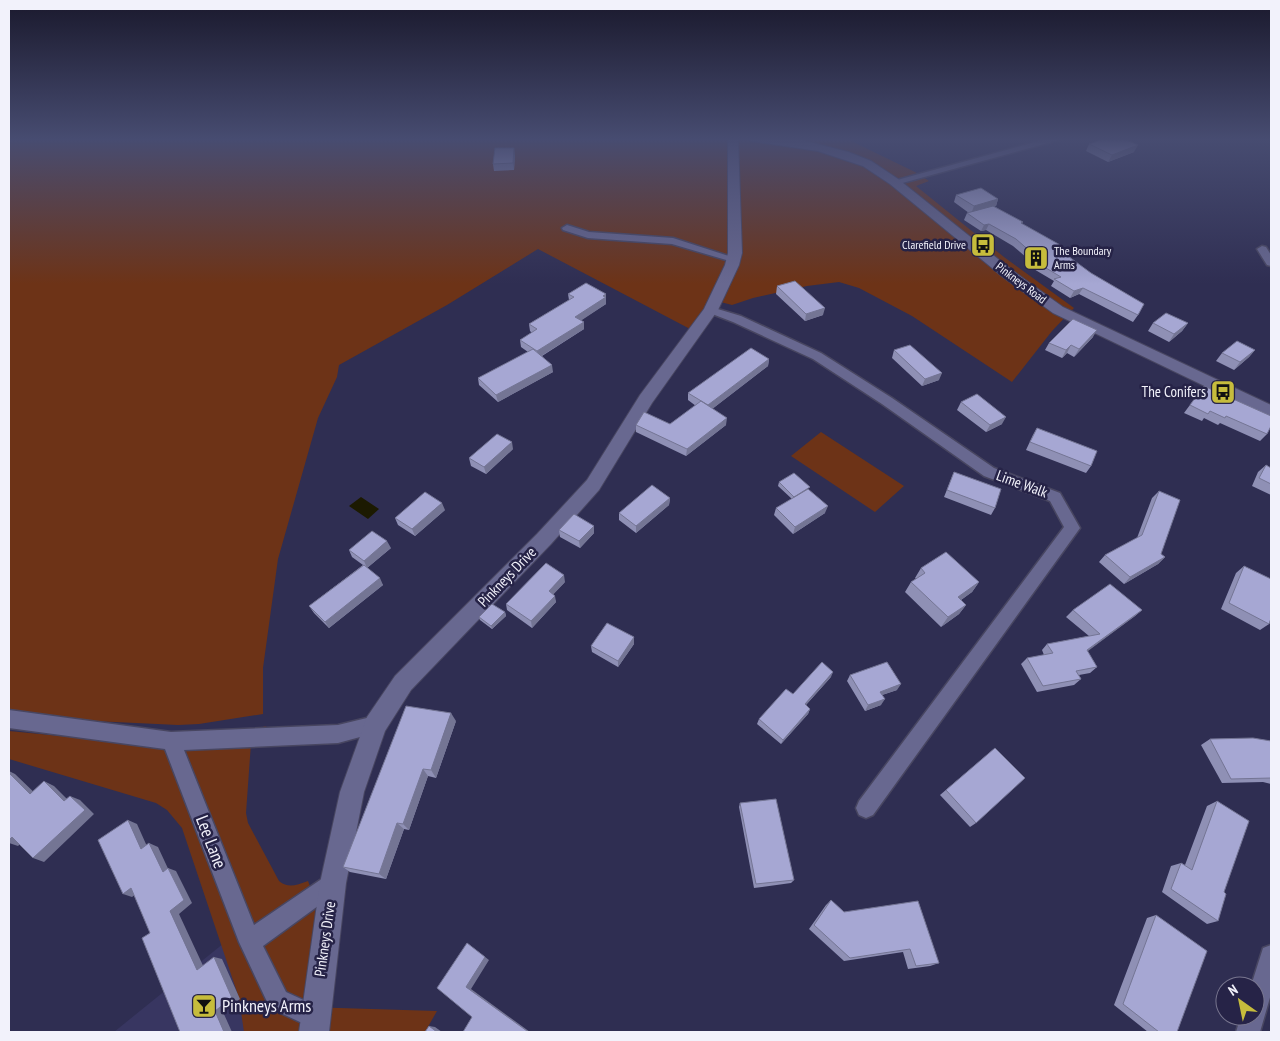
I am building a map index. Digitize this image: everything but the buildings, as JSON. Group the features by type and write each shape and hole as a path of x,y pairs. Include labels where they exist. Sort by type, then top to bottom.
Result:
{"street":[{"name":"Pinkneys Drive","path":"314,1024 333,883 352,792 375,725 403,683 544,539 593,485 646,399 711,310 733,259 733,187"},
{"name":"Pinkneys Road","path":"902,187 1028,290 1058,310 1271,412"},
{"path":"567,228 588,235 673,241 733,259"},
{"path":"1262,249 1271,261"},
{"name":"Lime Walk","path":"711,310 737,319 817,356 887,401 989,472 1055,497 1072,528 866,808"},
{"path":"9,719 171,741 338,734 375,725"},
{"name":"Lee Lane","path":"171,741 250,942 278,1000 314,1024"},
{"path":"250,942 292,910 333,883"},
{"path":"1265,976 1271,956"}],"shaded area":[{"path":"9,187 917,187 1004,257 1074,308 1052,331 1012,382 912,316 859,288 839,282 807,286 753,298 732,305 717,301 692,330 538,249 447,305 339,365 337,377 318,418 278,559 263,668 263,714 199,724 178,725 9,717"},
{"path":"821,432 904,486 875,512 791,456"},
{"path":"361,497 379,509 368,519 349,506"},
{"path":"267,726 258,731 251,743 246,813 248,823 279,881 289,886 308,881 318,907 306,1007 437,1011 425,1032 244,1032 239,998 182,828 167,810 156,803 9,759 9,731 122,742 238,732"},
{"path":"229,939 256,1032 114,1032"}],"place":[{"name":"Clarefield Drive","path":"983,245"},
{"name":"The Boundary Arms","path":"1036,258"},
{"name":"The Conifers","path":"1223,392"},
{"name":"Pinkneys Arms","path":"204,1006"}]}
